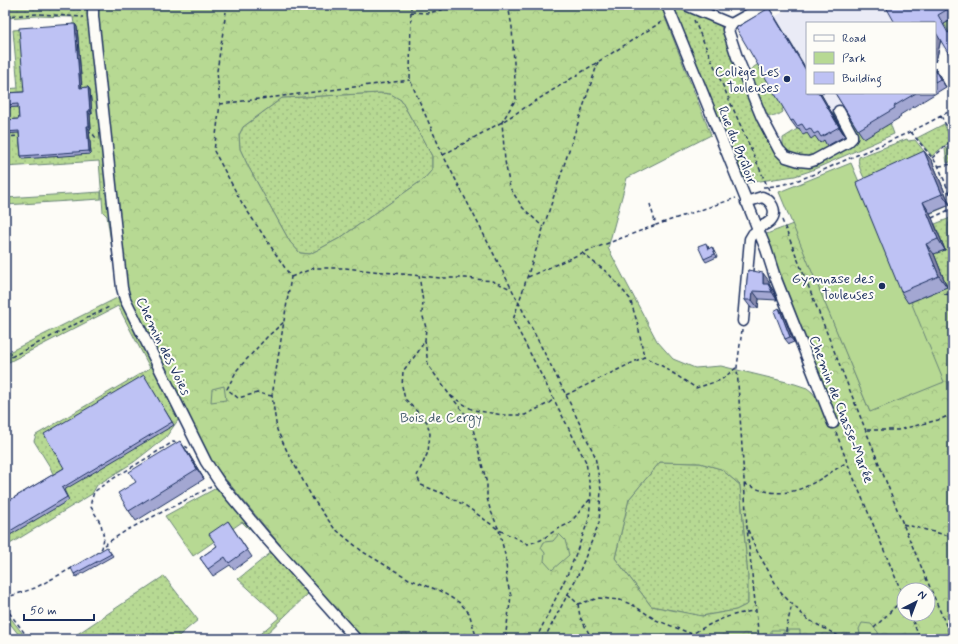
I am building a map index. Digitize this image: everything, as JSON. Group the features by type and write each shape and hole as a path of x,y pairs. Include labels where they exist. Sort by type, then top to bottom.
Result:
{"street":[{"name":"Rue du Brûloir","path":"667,5 744,198 758,229"},
{"path":"672,15 688,5 731,24"},
{"path":"765,5 731,24 728,30 762,118 776,144 786,157 799,161 809,162 815,160 851,140 851,133 839,111"},
{"name":"Chemin des Voies","path":"93,7 93,24 122,288 125,299 206,462 220,483 265,538 356,639"},
{"path":"743,321 750,239 758,229 771,220 774,211 770,202 762,197 744,198"},
{"name":"Chemin de Chasse-Marée","path":"758,229 832,423"}],"path":[{"path":"8,5 93,7"},
{"path":"227,5 218,71 220,104 214,151 242,203 291,277 272,396 277,430 313,499 334,528 363,552 409,579 440,591 460,603 469,613 477,639"},
{"path":"411,5 410,80 443,155 566,395 594,456 601,490 599,523 579,572 544,639"},
{"path":"411,12 427,13 465,5"},
{"path":"508,5 512,27 516,99 502,122 504,161 510,188 523,208 543,227"},
{"path":"5,16 63,14 84,17"},
{"path":"443,155 502,122 672,15"},
{"path":"694,20 770,191"},
{"path":"536,639 570,569 589,519 590,499 586,462 514,320 543,227 598,62"},
{"path":"220,104 410,80"},
{"path":"762,187 781,185 809,176 911,132 953,109"},
{"path":"5,112 8,115 9,123"},
{"path":"932,158 953,139 941,116"},
{"path":"87,132 92,133 98,143"},
{"path":"911,132 938,166 953,202"},
{"path":"5,136 25,135"},
{"path":"938,166 953,164"},
{"path":"949,193 953,189"},
{"path":"528,277 582,253 656,225 734,199 744,198"},
{"path":"650,204 656,225"},
{"path":"932,218 953,208"},
{"path":"782,219 867,430 903,524 952,639"},
{"path":"582,253 609,274 630,299 638,325 644,357"},
{"path":"291,277 314,268 345,268 492,281 510,288"},
{"path":"419,275 423,302 422,314 426,328 425,340 428,366 466,414 472,425 487,484 487,498 499,530 506,559 507,581 511,596 505,639"},
{"path":"944,294 953,295"},
{"path":"5,360 111,306"},
{"path":"272,396 257,393 238,398 227,389 237,370 267,337 285,321"},
{"path":"743,321 737,367 747,528 759,639"},
{"path":"425,340 418,352 403,371 402,386 405,399 427,422 430,434 428,452 417,476 421,485 442,493 466,506 499,530 528,544 541,540 570,523 590,499"},
{"path":"644,357 662,366 696,388 721,380 737,367"},
{"path":"566,395 644,357"},
{"path":"449,394 473,410 503,415 525,415 554,399"},
{"path":"867,430 898,430 953,414"},
{"name":"Chemin de Chasse-Marée","path":"832,423 897,582"},
{"path":"92,556 98,552 103,545 104,538 102,524 91,507 94,492 106,482 174,442 180,443 189,449"},
{"path":"744,484 765,491 785,494 806,488 847,462"},
{"path":"103,545 106,545 127,530 214,486 212,484"},
{"path":"903,524 953,537"},
{"path":"747,528 757,551 781,593 807,619 844,639"},
{"path":"5,598 35,588 73,567"},
{"path":"568,594 578,604 580,617 592,639"},
{"path":"578,604 599,598 620,600 633,605 656,620 692,634"},
{"path":"786,639 786,630 792,604"},
{"path":"874,628 896,606"},
{"path":"5,608 29,639"},
{"path":"678,639 738,613 756,611"},
{"path":"913,622 920,639"},
{"path":"857,639 861,637"}],"shaded area":[{"name":"Collège Les Touleuses","path":"795,5 953,5 953,19 944,24 953,39 947,49 939,47 936,58 936,22 806,22 806,94 872,94 864,139 849,117 844,106 846,136 828,147 803,135 742,36"}],"green space":[{"path":"5,5 61,5 89,7 181,416 166,437 134,462 97,485 92,494 5,547 5,538 53,474 34,441 36,435 150,368 118,306 5,364 5,354 119,297 107,216 103,212 99,161 5,167 5,108 91,101 90,90 5,96 5,89 18,88 13,30 74,25 73,17 37,16 5,18"},
{"name":"Bois de Cergy","path":"92,5 682,5 664,15 711,135 627,178 608,248 657,341 673,359 695,368 721,366 807,388 819,401 829,428 838,425 764,235 793,224 870,412 911,301 953,284 953,639 361,639 346,624 213,464 128,305","holes":["380,93 391,94 401,100 432,156 432,170 424,179 340,238 310,254 300,253 290,242 240,149 239,135 243,127 282,98","660,462 700,463 721,469 740,485 748,576 748,604 736,610 702,616 651,606 615,558 629,499"]},
{"path":"682,5 713,5 736,67 766,132 799,164 852,142 839,108 844,106 848,112 848,117 890,123 894,134 810,171 795,176 746,183 674,9"},
{"path":"953,19 953,39 944,24"},
{"path":"767,58 785,108 782,109 783,112 774,116 767,115 765,113 748,72"},
{"path":"380,93 391,94 401,100 432,156 432,170 424,179 340,238 310,254 300,253 290,242 240,149 239,135 243,127 282,98"},
{"path":"835,111 850,136 814,158 798,158 784,151 783,138 799,128 816,136 820,142 824,140 828,147 846,136 832,113"},
{"path":"944,124 952,141 932,156 917,138"},
{"path":"907,139 908,141 915,140 932,161 870,189 860,169 858,161 859,157"},
{"path":"953,144 953,161 947,163 945,149"},
{"name":"Gymnase des Touleuses","path":"932,161 950,205 927,215 931,225 935,224 945,250 937,253 936,251 933,253 947,287 911,302 944,382 870,412 779,192 851,163 863,191"},
{"path":"101,192 101,199 5,205 5,198"},
{"path":"953,217 948,224 953,250 953,284 947,287 933,252 937,253 945,250 935,224"},
{"path":"953,218 953,250 949,237 948,226"},
{"path":"224,386 226,400 211,402 212,389"},
{"path":"660,462 700,463 721,469 740,485 748,576 748,604 736,610 702,616 651,606 615,558 629,499"},
{"path":"220,486 249,523 249,529 242,522 193,556 165,516"},
{"path":"559,534 565,540 569,555 552,570 544,561 545,553 541,548 544,542 553,541"},
{"path":"273,551 310,592 261,639 254,639 280,617 238,579"},
{"path":"164,576 198,620 175,639 70,639"},
{"path":"5,611 27,639 22,639 5,617"},
{"path":"862,623 871,624 878,632 879,639 861,639 859,629"},
{"path":"771,630 784,630 784,639 771,639"},
{"path":"787,630 800,630 800,639 787,639"}],"building":[{"path":"885,5 953,5 938,15 948,33 953,30 953,61 936,33 936,22 894,22"},
{"path":"769,8 806,70 806,94 820,94 839,127 821,137 818,132 814,134 810,128 806,130 802,124 797,126 793,120 791,121 736,28"},
{"path":"75,24 80,88 88,87 90,111 88,111 89,126 87,126 89,151 21,156 19,131 5,132 5,120 19,119 18,104 5,105 5,93 24,92 19,28"},
{"path":"936,72 940,79 936,81"},
{"path":"836,94 914,94 894,106 895,108 858,130"},
{"path":"924,151 942,194 923,202 938,239 926,244 939,276 901,292 856,182"},
{"path":"706,243 708,249 712,247 715,254 704,259 698,246"},
{"path":"748,270 763,273 763,284 768,284 772,292 753,291 752,300 745,300"},
{"path":"779,308 790,337 785,339 774,311"},
{"path":"144,375 172,422 62,488 67,497 5,534 5,503 64,468 44,434"},
{"path":"180,441 197,469 129,511 118,493 136,482 129,472"},
{"path":"228,521 247,550 229,563 225,557 208,569 200,558 217,546 209,534"},
{"path":"107,547 111,554 74,574 71,568"}],"place":[{"name":"Collège Les Touleuses","path":"787,79"},
{"name":"Gymnase des Touleuses","path":"882,286"}]}
